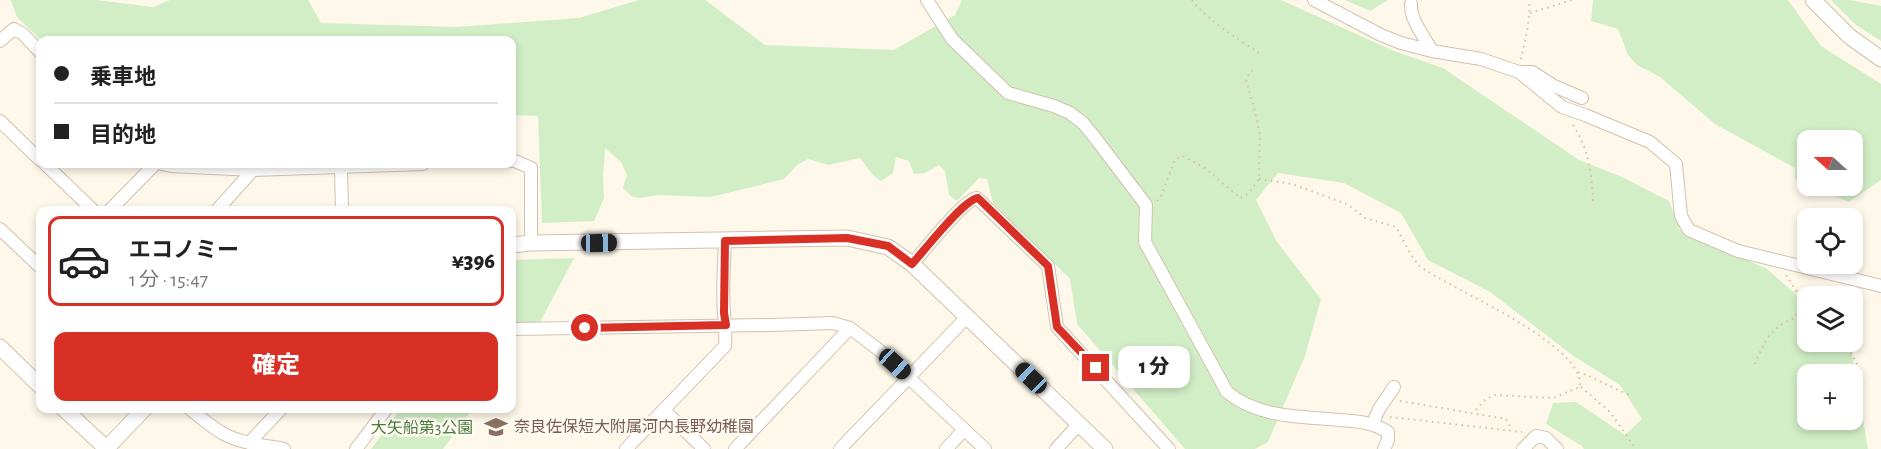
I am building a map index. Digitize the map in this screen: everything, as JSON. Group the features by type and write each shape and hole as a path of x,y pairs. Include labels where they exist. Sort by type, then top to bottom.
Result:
{"street":[{"path":"927,0 952,39 1008,93 1054,105 1070,112 1083,123 1146,205 1145,242 1227,392 1247,406 1276,415 1374,421 1388,432 1388,440 1384,449"},
{"path":"1314,0 1401,43 1481,60 1519,72 1532,72 1554,86 1582,98"},
{"path":"1813,0 1850,36 1881,60"},
{"path":"1411,4 1414,21 1432,51"},
{"path":"0,41 14,29 36,48"},
{"path":"1519,72 1562,107 1650,142 1676,164 1681,216 1689,230 1738,251 1881,286"},
{"path":"0,121 36,156"},
{"path":"516,161 531,168 531,243"},
{"path":"49,168 89,206"},
{"path":"114,206 151,168"},
{"path":"212,168 253,170 341,168 342,206"},
{"path":"221,206 253,170"},
{"path":"912,264 954,216 972,198 978,198 1048,266 1057,327 1169,449"},
{"path":"0,229 36,263"},
{"path":"516,245 847,238 888,246 912,264 1105,449"},
{"path":"626,449 725,346 725,241"},
{"path":"840,449 967,317"},
{"path":"516,329 772,326 833,323 850,328 879,350 985,449"},
{"path":"735,449 850,328"},
{"path":"0,347 36,382"},
{"path":"1374,421 1385,398 1394,387"},
{"path":"664,411 704,449"},
{"path":"68,413 107,449 140,413"},
{"path":"195,413 225,435 249,443 284,449"},
{"path":"249,443 277,413"},
{"path":"356,449 383,413"},
{"path":"1056,449 1079,424"},
{"path":"946,449 964,430"},
{"path":"1523,449 1536,436 1546,438 1557,449"}],"path":[{"path":"1192,0 1200,10 1259,53"},
{"path":"1519,72 1530,13 1529,0"},
{"path":"1530,13 1572,0"},
{"path":"1146,205 1155,202 1161,196 1175,160 1183,156 1205,168 1240,198 1248,194 1259,179 1260,135 1246,80 1255,68"},
{"path":"1562,107 1587,151 1593,202"},
{"path":"1259,179 1292,184 1347,204 1365,218 1396,227 1419,265 1518,321 1557,350 1574,366 1581,381 1580,387"},
{"path":"1755,364 1771,332 1796,316 1799,310 1791,282 1773,261"},
{"path":"1577,372 1630,394"},
{"path":"1473,413 1485,400 1494,395 1553,398 1580,387"},
{"path":"1580,387 1610,412 1636,449"},
{"path":"1385,398 1506,419 1512,430"},
{"path":"1374,421 1392,417 1512,430 1536,436"}],"green space":[{"path":"9,0 96,0 153,7 170,0 308,0 321,23 457,27 579,18 639,0 705,0 765,45 894,50 955,15 962,0 1281,0 1394,51 1443,68 1579,160 1622,177 1669,201 1680,230 1767,269 1797,295 1797,352 1852,352 1854,364 1797,364 1797,430 1863,430 1863,419 1868,449 1584,449 1546,424 1553,403 1576,402 1625,435 1642,419 1620,385 1575,357 1490,292 1428,260 1401,213 1344,183 1278,173 1256,200 1277,242 1321,299 1305,356 1268,442 1255,449 1185,449 1077,324 1070,279 993,203 987,179 979,178 957,201 949,195 945,171 939,165 925,173 914,174 909,161 896,157 893,173 881,181 873,175 860,158 828,165 808,159 797,165 784,179 711,197 658,195 639,198 631,196 623,188 627,175 621,162 605,148 604,198 594,221 542,223 538,116 516,115 516,36 37,36 17,17"},
{"path":"1345,0 1388,0 1370,11"},
{"path":"1593,0 1788,0 1821,46 1881,84 1881,180 1863,192 1863,130 1797,130 1797,180 1795,179 1795,168 1715,124 1660,77 1637,65 1628,55 1618,29 1591,21"},
{"path":"1831,0 1850,0 1881,6 1881,41 1856,25"},
{"path":"1835,196 1858,196 1849,202"},
{"path":"574,258 540,322 516,322 516,260"},
{"name":"大矢船第3公園","path":"397,413 469,413 443,449 371,449"}],"place":[{"name":"奈良佐保短大附属河内長野幼稚園","path":"496,427"}],"route":[{"path":"585,328 726,325 724,313 725,241 847,238 888,246 912,264 954,216 972,198 978,198 1048,266 1057,327 1096,368"}]}
